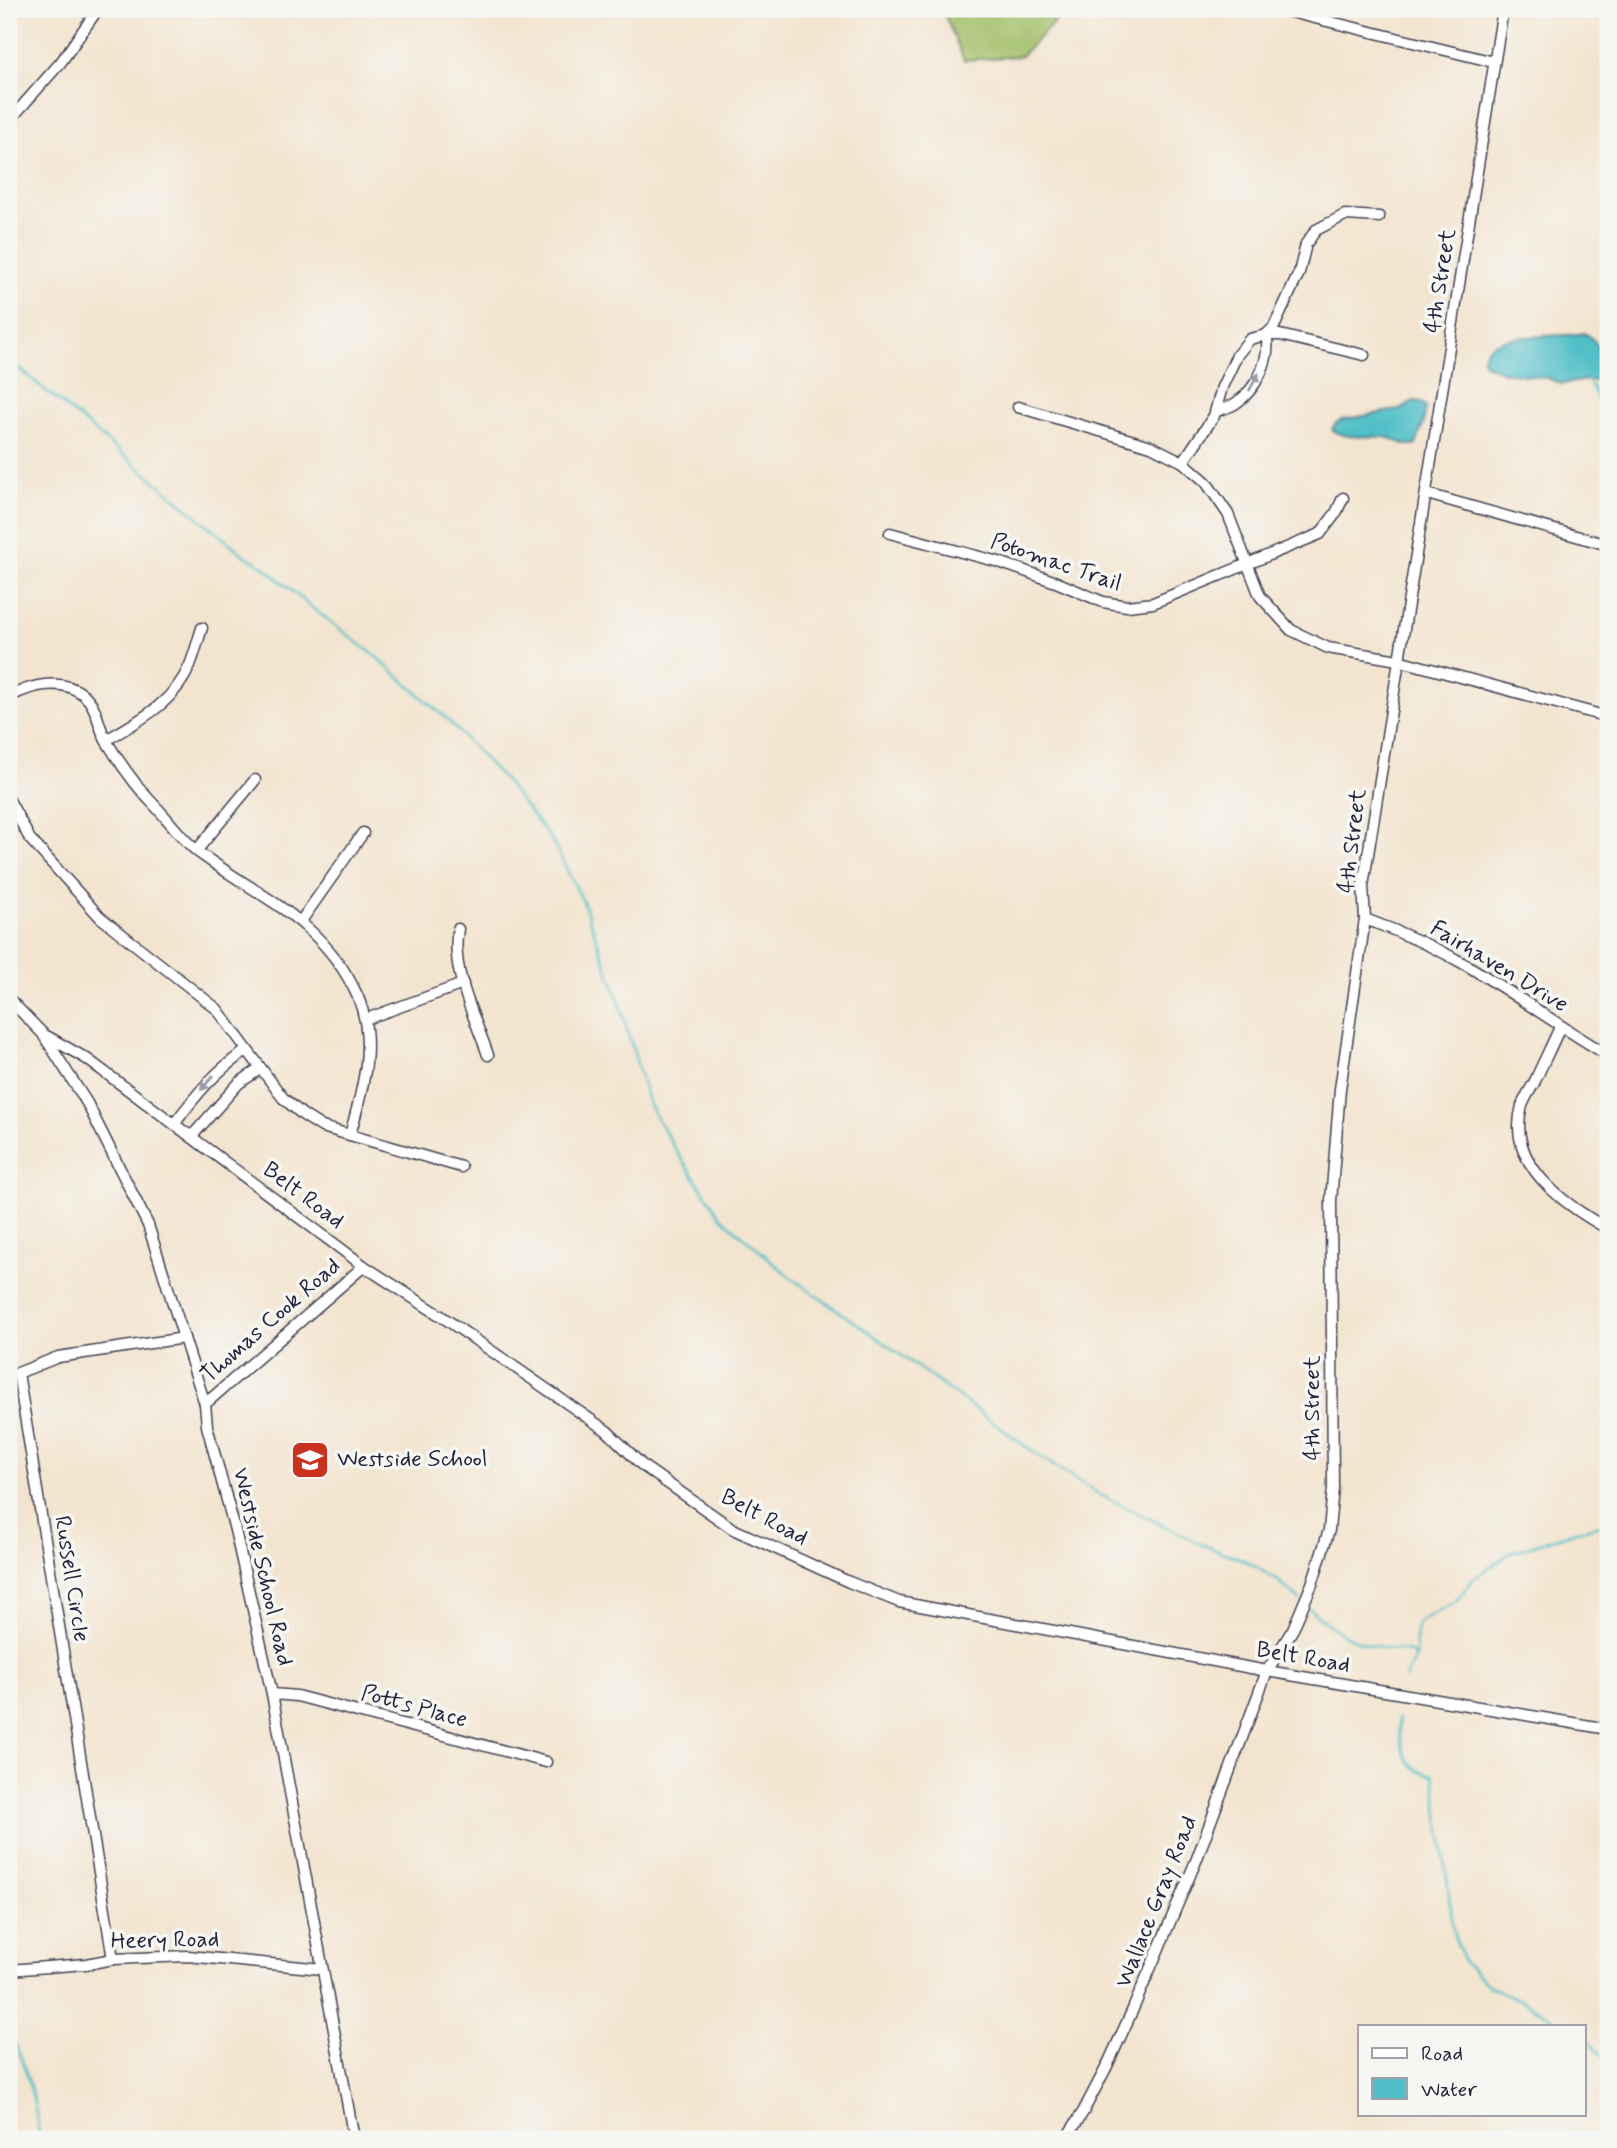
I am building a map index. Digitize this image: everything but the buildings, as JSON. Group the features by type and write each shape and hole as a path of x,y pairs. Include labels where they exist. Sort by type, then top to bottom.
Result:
{"street":[{"path":"9,121 61,62 98,9"},
{"path":"1278,9 1494,62"},
{"name":"4th Street","path":"1267,1671 1293,1629 1312,1584 1329,1530 1333,1488 1331,1201 1340,1089 1366,919 1363,886 1503,9"},
{"path":"1266,335 1274,327 1299,272 1306,244 1316,230 1345,215 1379,217"},
{"path":"1216,411 1234,405 1249,392 1269,348 1266,335"},
{"path":"1183,463 1216,411 1222,387 1237,355 1250,339 1280,335 1364,355"},
{"path":"1018,407 1151,446 1183,463 1206,482 1228,514 1260,596 1291,630 1328,648 1398,660 1608,717"},
{"path":"1426,494 1608,545"},
{"name":"Potomac Trail","path":"890,533 999,562 1103,602 1127,606 1153,603 1320,534 1336,513 1343,498"},
{"path":"106,740 142,719 172,695 189,667 202,628"},
{"path":"9,696 24,689 47,684 67,687 83,694 92,704 106,740 147,797 197,850 301,921 343,969 366,1019 367,1057 362,1094 350,1135"},
{"path":"197,850 255,780"},
{"path":"9,800 30,839 68,884 100,917 217,1009 283,1098 303,1115 322,1126 461,1167"},
{"path":"301,921 363,833"},
{"name":"Fairhaven Drive","path":"1366,919 1413,937 1468,966 1560,1027 1608,1055"},
{"path":"458,929 455,944 464,984 488,1055"},
{"path":"366,1019 464,984"},
{"name":"Belt Road","path":"9,999 43,1034 87,1059 364,1266 607,1431 643,1466 733,1529 899,1602 1267,1671 1608,1730"},
{"path":"1560,1027 1522,1106 1520,1130 1524,1153 1547,1187 1580,1213 1608,1229"},
{"name":"Westside School Road","path":"43,1034 87,1103 148,1226 205,1404 207,1426 235,1530 272,1694 354,2139"},
{"path":"175,1124 212,1077 228,1062 246,1051"},
{"path":"192,1136 239,1083 260,1069"},
{"name":"Thomas Cook Road","path":"205,1404 364,1266"},
{"name":"Russell Circle","path":"113,1959 13,1371 58,1357 184,1338"},
{"name":"Wallace Gray Road","path":"1066,2139 1107,2066 1164,1939 1267,1671"},
{"name":"Potts Place","path":"272,1694 297,1696 546,1762"},
{"name":"Heery Road","path":"9,1970 86,1964 113,1959 188,1956 323,1969"}],"green space":[{"path":"942,9 1067,9 1021,56 964,60"}],"water":[{"path":"1584,333 1592,338 1608,360 1608,381 1588,380 1562,384 1547,378 1505,372 1484,364 1485,353 1492,345 1505,340"},
{"path":"1414,401 1421,402 1426,407 1416,445 1382,437 1346,435 1332,430 1335,424 1342,420 1402,409"}],"waterway":[{"path":"9,360 244,555 263,566 373,654 447,719 505,781 551,839 583,901 618,998 649,1105 721,1217 790,1277 1039,1456 1097,1493 1201,1544 1248,1562 1277,1580 1300,1600"},
{"path":"1588,380 1598,403 1608,447"},
{"path":"1405,1679 1415,1657 1417,1623 1456,1601 1474,1578 1512,1552 1608,1523"},
{"path":"1305,1605 1342,1634 1364,1643 1410,1652 1415,1657"},
{"path":"1398,1719 1402,1747 1410,1763 1416,1769 1434,1775 1454,1935 1464,1962 1489,1986 1527,2003 1564,2025"},
{"path":"9,2030 29,2083 36,2110 39,2139"},
{"path":"1586,2039 1608,2062"}],"place":[{"name":"Westside School","path":"310,1460"}]}
